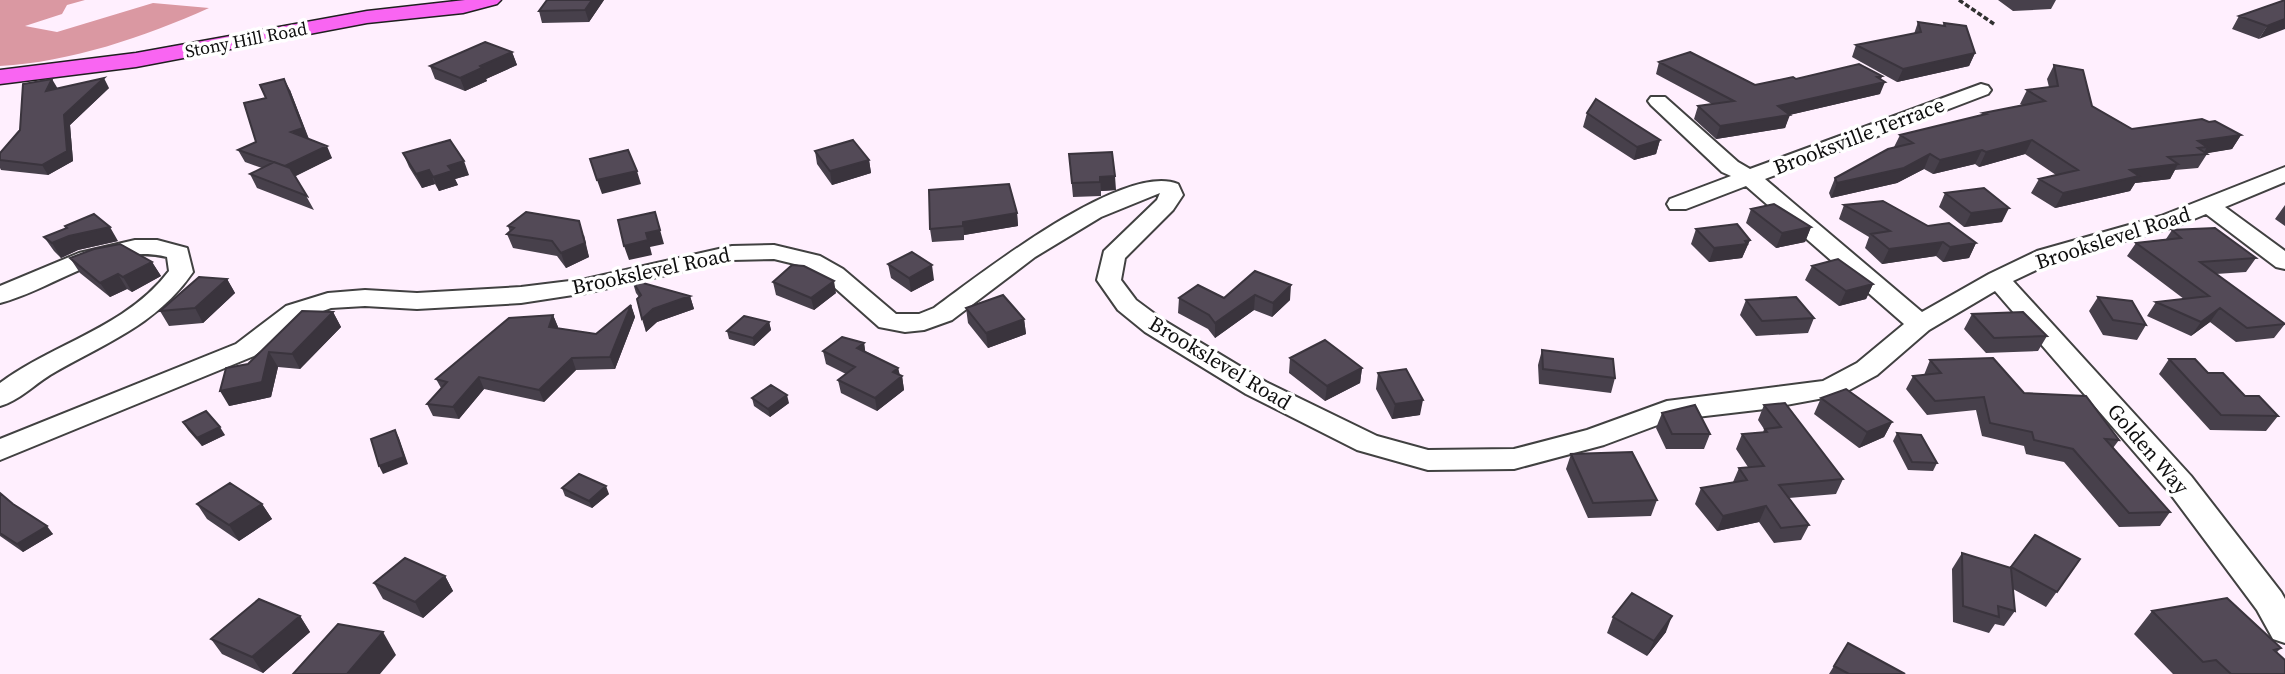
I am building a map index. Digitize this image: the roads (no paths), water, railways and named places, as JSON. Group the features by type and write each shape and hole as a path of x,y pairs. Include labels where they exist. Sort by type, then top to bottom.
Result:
{"main road":[{"name":"Stony Hill Road","path":"0,77 136,60 367,17 463,7 490,0"}],"street":[{"name":"Brooksville Terrace","path":"1920,324 1750,178 1981,90"},
{"path":"1658,101 1730,167 1750,178"},
{"name":"Brookslevel Road","path":"0,450 245,350 295,312 328,301 365,298 417,301 521,295 586,286 732,253 774,252 811,261 834,274 888,321 905,324 924,322 943,314 1026,252 1093,212 1150,187 1163,186 1170,188 1172,195 1113,256 1109,280 1127,305 1154,326 1256,388 1367,443 1429,460 1514,459 1594,438 1667,411 1765,400 1830,388 1867,369 1920,324 1998,279 2046,256 2169,221 2285,174"},
{"path":"1678,204 1750,178"},
{"path":"2209,206 2285,262"},
{"path":"0,295 96,257 135,246 161,246 178,253 181,272 158,300 108,332 23,378 0,397"},
{"name":"Golden Way","path":"1998,279 2180,484 2269,601 2285,629"}]}
